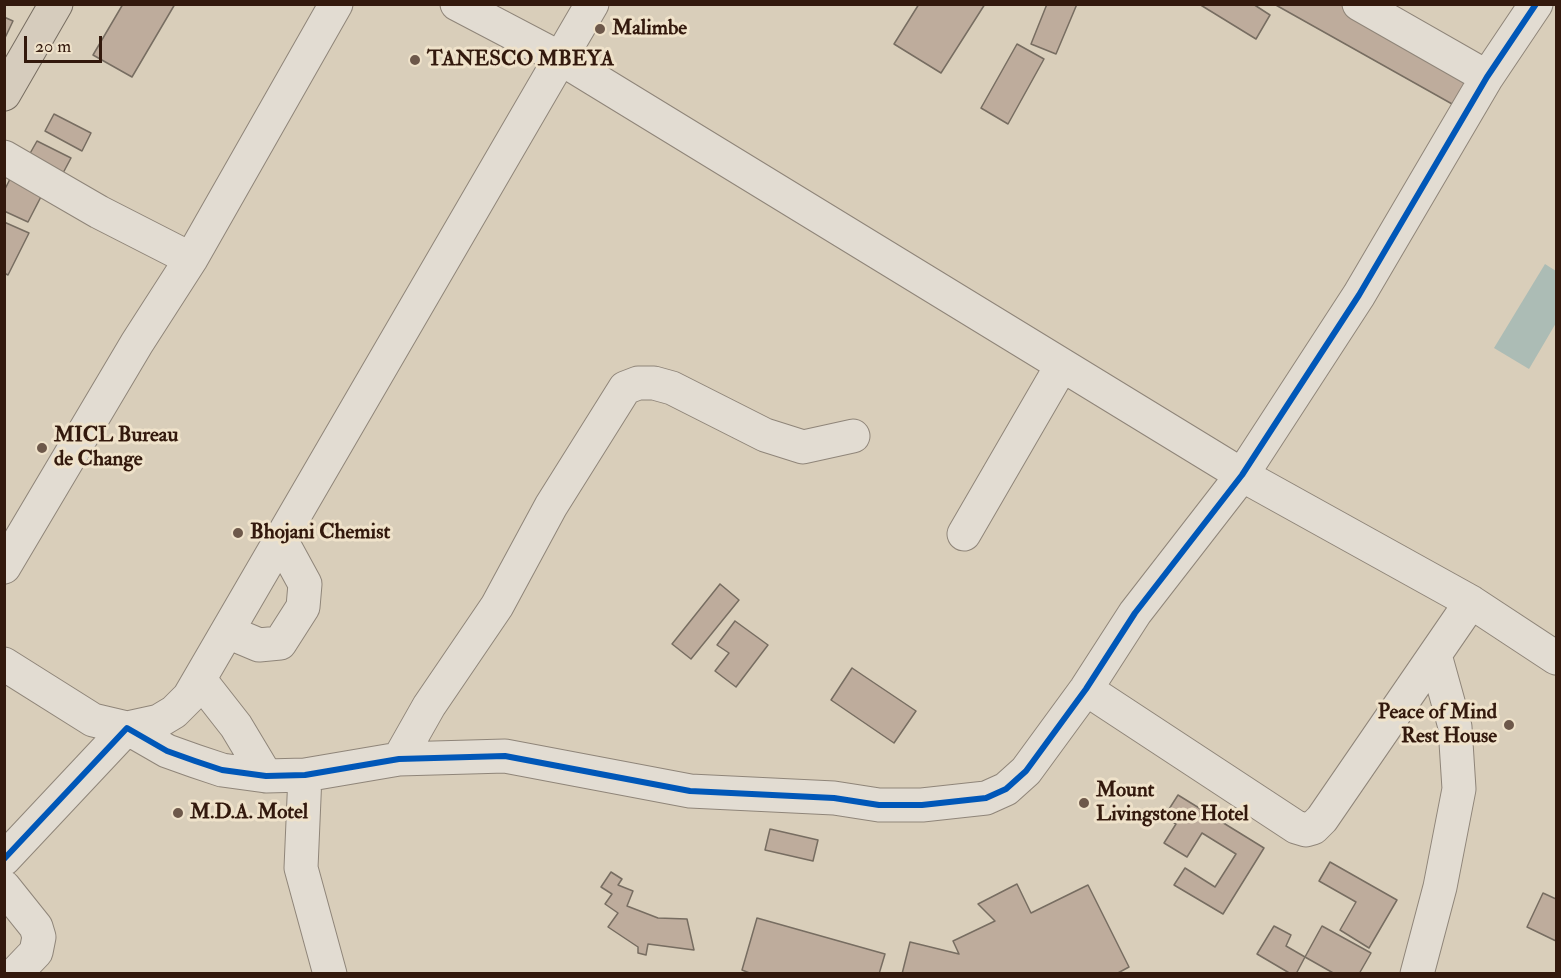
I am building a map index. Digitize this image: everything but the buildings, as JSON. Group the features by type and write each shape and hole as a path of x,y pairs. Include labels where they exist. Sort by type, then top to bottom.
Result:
{"main road":[{"path":"4,94 56,4"}],"street":[{"path":"4,567 137,343 191,259 336,4"},
{"path":"457,4 560,58 1242,475 1471,603 1557,658"},
{"path":"4,859 128,728 159,721 174,712 200,680 592,4"},
{"path":"1359,4 1487,77"},
{"path":"4,664 93,720 128,728 167,751 222,770 266,776 305,775 399,759 505,756 690,791 834,798 879,805 922,806 986,798 1006,789 1026,771 1086,689 1135,613 1242,475 1359,295 1487,77 1536,4"},
{"path":"4,157 99,212 191,259"},
{"path":"964,534 1062,365"},
{"path":"399,759 429,706 497,606 552,506 625,388 638,383 654,383 672,388 765,435 803,447 853,436"},
{"path":"228,632 259,645 280,643 303,606 305,584 281,540"},
{"path":"1086,689 1296,827 1306,830 1313,828 1322,819 1471,603"},
{"path":"1418,974 1440,887 1460,789 1455,728 1435,655"},
{"path":"200,680 236,726 266,776"},
{"path":"305,775 301,868 330,974"},
{"path":"4,887 36,927 39,938 36,952 15,974"}],"shaded area":[{"path":"1545,264 1556,271 1556,323 1529,369 1494,348"}],"cycle path":[{"path":"4,859 127,728 167,751 195,761 222,770 266,776 305,775 399,759 505,756 690,791 834,798 879,805 922,805 986,798 1006,789 1026,771 1086,689 1135,613 1242,475 1359,295 1487,77 1536,4"}],"place":[{"name":"Malimbe","path":"600,29"},
{"name":"TANESCO MBEYA","path":"415,60"},
{"name":"MICL Bureau de Change","path":"42,448"},
{"name":"Bhojani Chemist","path":"238,533"},
{"name":"Peace of Mind Rest House","path":"1509,725"},
{"name":"Mount Livingstone Hotel","path":"1084,803"},
{"name":"M.D.A. Motel","path":"178,813"}]}
